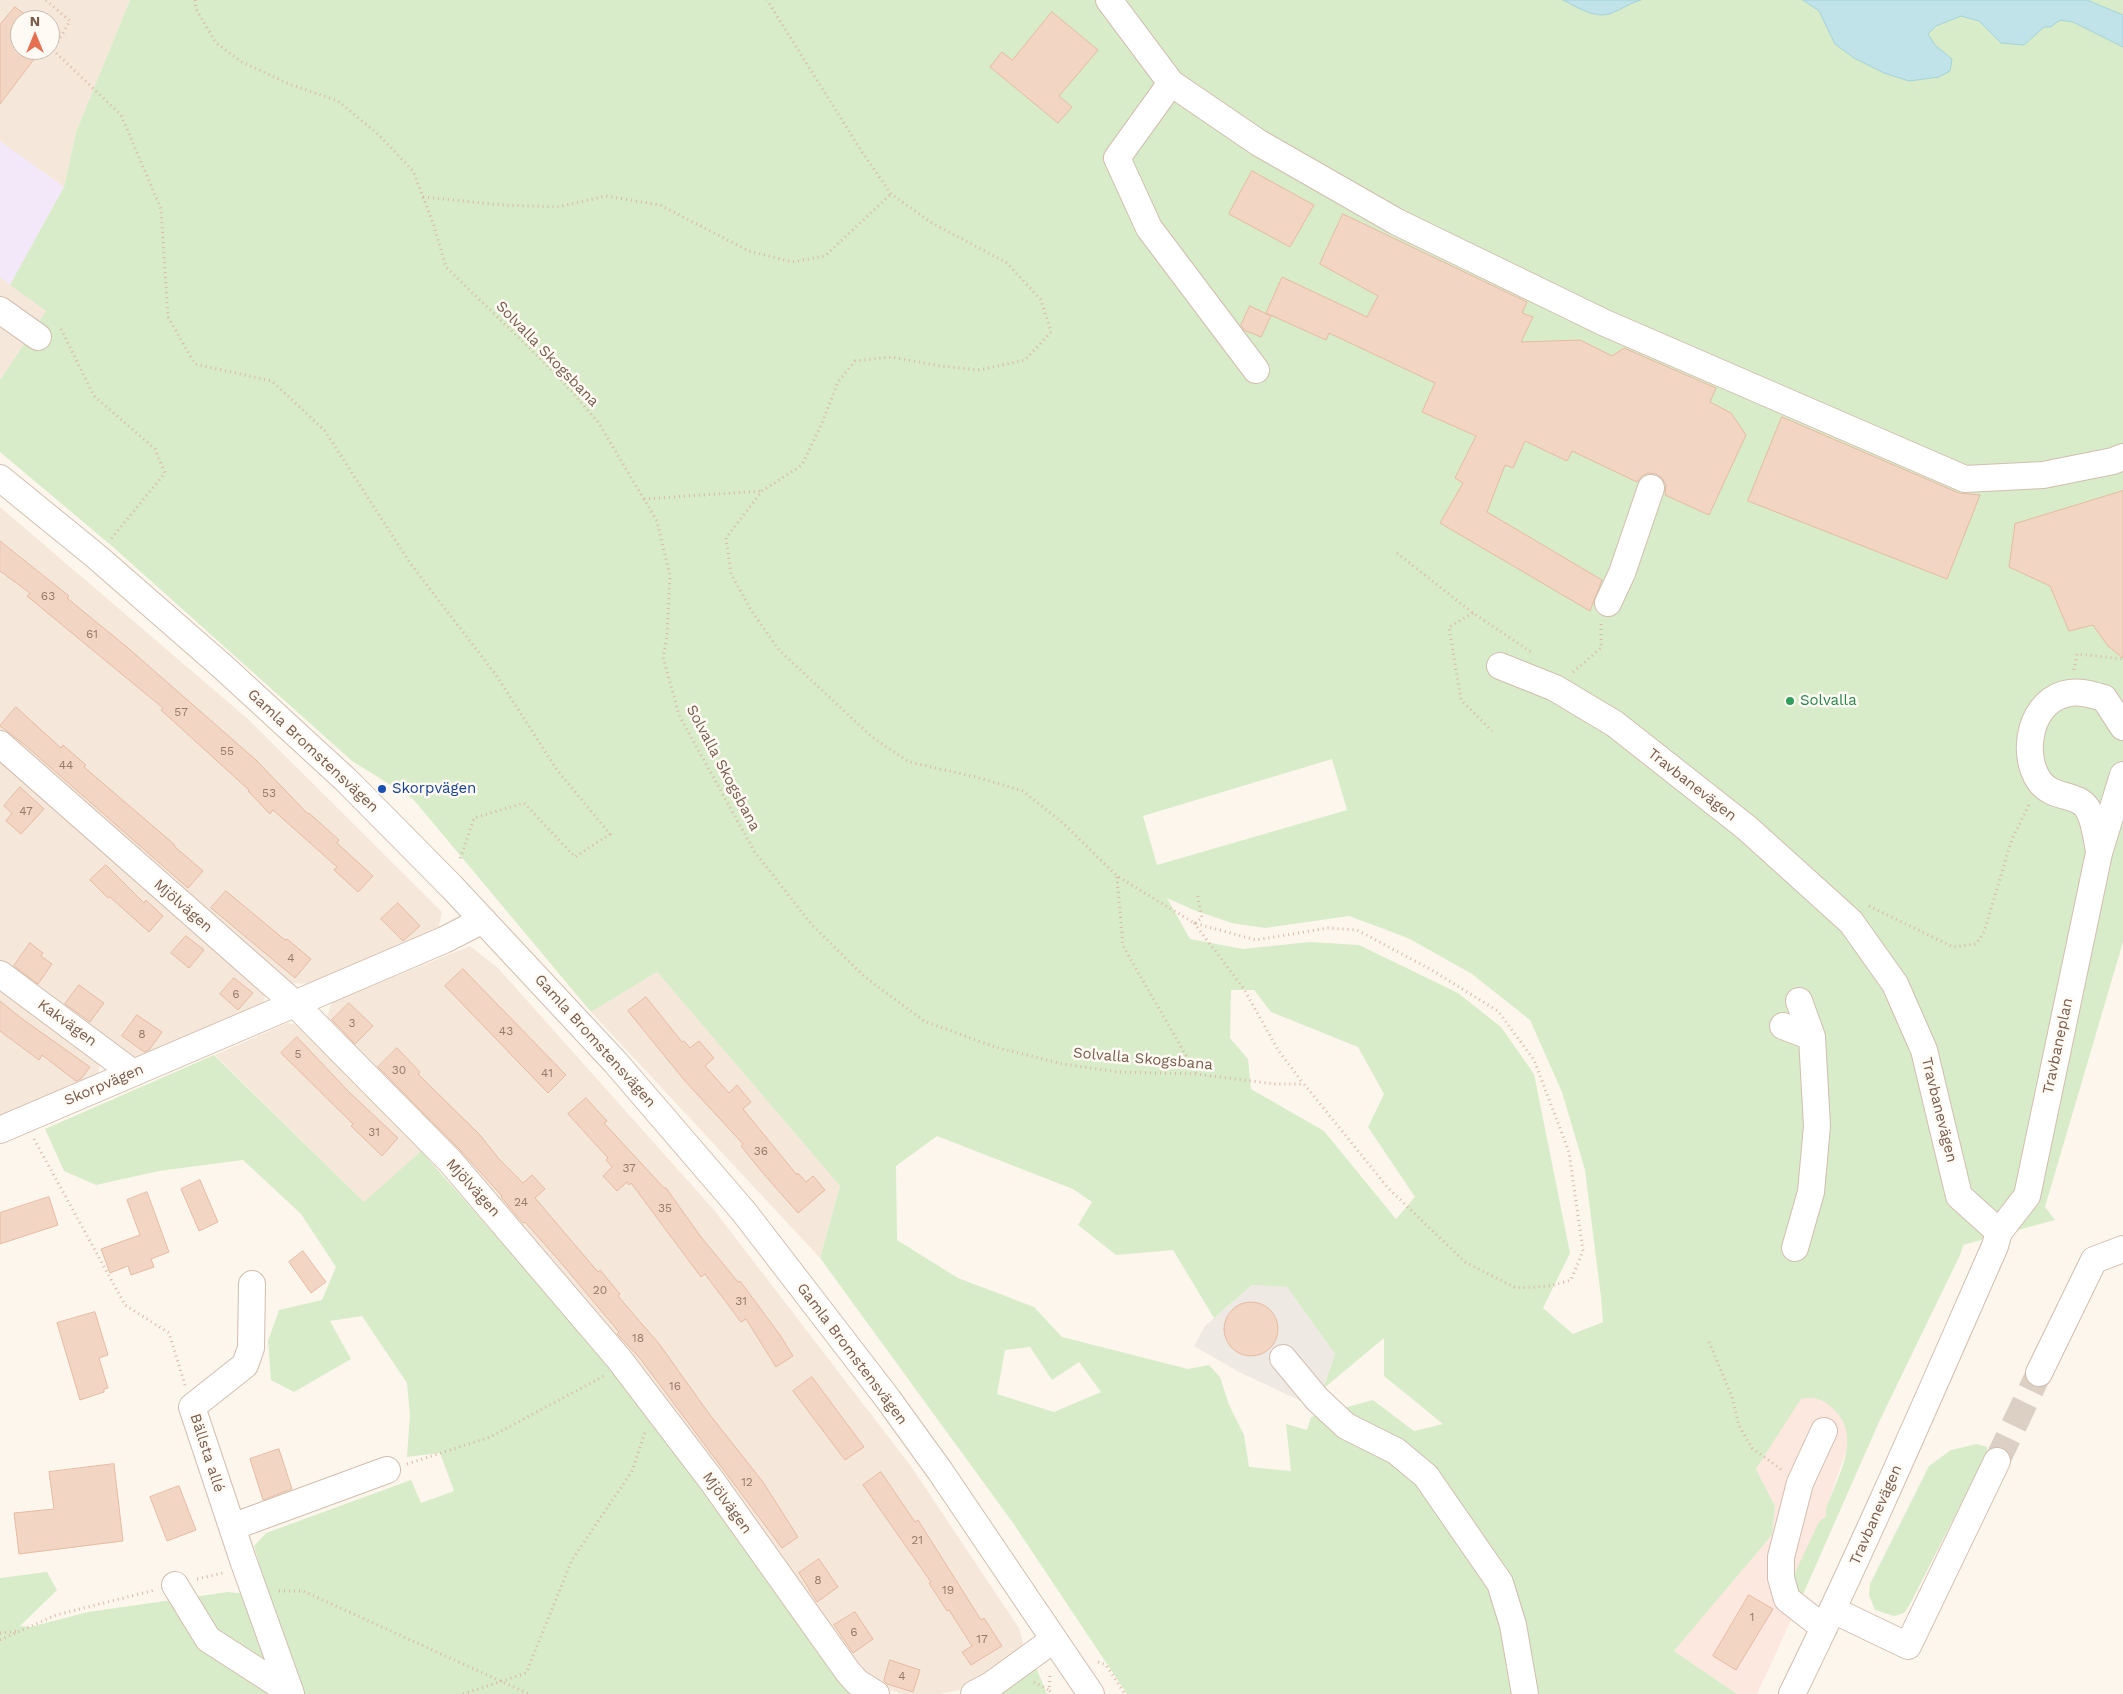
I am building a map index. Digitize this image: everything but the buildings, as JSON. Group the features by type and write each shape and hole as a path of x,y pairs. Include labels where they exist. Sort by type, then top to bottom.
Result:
{"street":[{"path":"1109,0 1171,83 1259,143 1397,222 1606,324 1965,479 2042,475 2112,461 2123,457"},
{"path":"1171,83 1117,158 1149,228 1256,370"},
{"path":"0,310 46,330"},
{"name":"Gamla Bromstensvägen","path":"0,478 97,557 291,727 451,886 616,1063 744,1212 888,1399 940,1471 1091,1694"},
{"path":"1608,603 1622,572 1651,488"},
{"name":"Travbanevägen","path":"1500,666 1555,688 1615,724 1747,828 1851,922 1895,984 1924,1050 1959,1196 1997,1239 1829,1619 1792,1694"},
{"path":"2040,782 2033,766 2030,747 2033,724 2041,711 2053,699 2070,693 2088,694 2104,698 2123,727"},
{"name":"Mjölvägen","path":"0,744 295,1004 450,1161 624,1366 712,1481 848,1672 857,1682 876,1694"},
{"name":"Travbaneplan","path":"1997,1239 2026,1196 2100,853 2123,779"},
{"name":"Travbaneplan","path":"2040,782 2052,792 2082,803 2093,820 2100,853"},
{"name":"Skorpvägen","path":"0,1130 444,940 483,920"},
{"name":"Kakvägen","path":"0,974 133,1073"},
{"path":"1795,1248 1812,1192 1815,1156 1816,1094 1812,1038 1800,1001"},
{"path":"1783,1026 1812,1038"},
{"path":"2039,1373 2094,1260 2123,1249"},
{"name":"Bällsta allé","path":"252,1284 250,1348 245,1365 192,1407 249,1579 290,1693"},
{"path":"1284,1358 1317,1399 1346,1426 1396,1451 1426,1476 1500,1583 1513,1625 1525,1694"},
{"path":"1824,1431 1800,1483 1781,1557 1781,1578 1787,1599 1829,1619 1908,1646 1997,1461"},
{"path":"232,1527 387,1470"},
{"path":"175,1585 208,1639 290,1693"},
{"path":"974,1694 991,1685 1054,1640"}],"path":[{"path":"46,0 70,21 53,50 121,115 161,209 168,317 195,364 272,381 325,431 410,563 496,674 557,770 610,834 575,857 524,803 474,818 451,886"},
{"name":"Solvalla Skogsbana","path":"195,0 196,9 216,43 242,62 289,84 338,101 379,135 413,171 433,223 446,267 558,376 598,422 657,521 670,576 667,636 663,658 679,715 754,850 812,925 865,977 924,1021 995,1047 1063,1064 1118,1072 1196,1074 1275,1084 1304,1084"},
{"path":"767,0 860,149 891,194 932,222 1007,264 1041,300 1051,332 1024,360 980,370 940,366 891,357 856,361 838,382 822,424 802,465 762,491 726,538 731,574 751,610 779,650 872,737 909,762 976,777 1023,791 1064,824 1117,876 1194,923 1256,940 1328,928 1357,930 1430,969 1498,1011 1534,1060 1569,1152 1583,1251 1571,1280 1550,1286 1516,1288 1466,1262 1388,1188 1304,1084 1278,1050 1244,989 1194,923"},
{"path":"423,197 502,205 557,207 606,196 660,206 749,251 792,262 825,256 891,194"},
{"path":"46,330 61,329 94,396 155,449 165,473 97,557"},
{"path":"644,499 762,491"},
{"path":"1397,553 1473,614 1536,656"},
{"path":"1555,688 1601,648 1601,615 1608,603"},
{"path":"1473,614 1449,628 1461,700 1492,731"},
{"path":"2070,693 2077,654 2123,659"},
{"path":"1861,902 1953,947 1976,944 1984,932 2012,839 2040,782"},
{"path":"1117,876 1123,946 1196,1074"},
{"path":"1194,923 1202,918 1197,892"},
{"path":"24,1120 125,1305 168,1332 192,1407"},
{"path":"1709,1342 1732,1397 1739,1426 1752,1448 1800,1483"},
{"path":"387,1470 490,1437 624,1366"},
{"path":"463,1694 526,1673 572,1560 632,1471 654,1406"},
{"path":"0,1640 56,1615 175,1585 249,1579 303,1591 529,1694"},
{"path":"0,1633 23,1630"}],"shaded area":[{"path":"0,0 130,0 76,132 64,187 11,284 46,311 0,380"},
{"path":"0,141 64,187 10,285 0,277"},
{"path":"0,507 248,719 442,912 438,930 313,984 288,983 0,730"},
{"path":"0,761 265,992 264,1006 148,1059 125,1055 0,963"},
{"path":"470,946 498,968 714,1210 910,1465 1019,1628 1024,1646 964,1689 940,1694 903,1694 889,1690 859,1670 326,1019 332,1002"},
{"path":"657,972 840,1186 820,1258 591,1012"},
{"path":"0,990 100,1063 98,1075 0,1120"},
{"path":"287,1023 305,1027 421,1151 365,1203 215,1055"},
{"path":"1252,1285 1287,1287 1335,1354 1321,1394 1303,1402 1239,1372 1194,1346 1205,1326"},
{"path":"1812,1396 1827,1403 1837,1411 1846,1424 1849,1436 1847,1448 1826,1509 1826,1516 1801,1599 1757,1694 1737,1694 1674,1651 1772,1535 1775,1506 1756,1469 1801,1398"}],"green space":[{"path":"130,0 2123,0 2123,942 2045,1207 2055,1220 1963,1245 1961,1253 1879,1422 1801,1599 1792,1579 1819,1522 1826,1516 1826,1509 1846,1455 1846,1429 1840,1417 1830,1406 1820,1400 1813,1398 1801,1399 1756,1469 1775,1506 1772,1535 1674,1651 1737,1694 1127,1694 1013,1523 820,1258 840,1186 657,972 591,1012 413,799 352,761 113,547 0,452 0,380 46,311 10,285 64,187 76,132","holes":["1332,759 1347,810 1157,865 1143,816","1167,898 1196,911 1232,923 1265,928 1349,916 1408,938 1472,974 1530,1020 1562,1092 1585,1170 1603,1322 1573,1334 1543,1308 1570,1253 1534,1074 1501,1027 1458,993 1359,945 1309,942 1243,949 1190,939","1231,990 1254,990 1271,1012 1358,1047 1384,1094 1368,1127 1415,1197 1396,1219 1324,1131 1251,1089 1248,1059 1230,1038","937,1136 1073,1189 1092,1202 1078,1225 1116,1255 1173,1250 1214,1318 1252,1285 1287,1287 1335,1354 1323,1389 1384,1338 1384,1376 1443,1424 1414,1431 1373,1400 1311,1417 1307,1430 1286,1424 1291,1471 1249,1467 1244,1435 1229,1405 1220,1377 1209,1365 1188,1369 1062,1337 1034,1307 958,1278 897,1240 896,1166","1030,1347 1052,1380 1079,1362 1101,1392 1054,1412 997,1394 1005,1350"]},
{"path":"214,1055 364,1202 421,1151 630,1388 861,1694 304,1694 265,1584 254,1546 266,1533 411,1480 421,1503 454,1491 440,1453 407,1457 410,1415 407,1383 362,1316 330,1321 351,1359 294,1392 271,1380 268,1341 279,1310 322,1300 336,1267 301,1214 243,1160 159,1171 96,1185 64,1171 45,1129"},
{"path":"1977,1444 1987,1447 1987,1453 1909,1606 1904,1613 1894,1616 1875,1610 1869,1595 1870,1584 1929,1466 1951,1450"},
{"path":"47,1572 57,1590 20,1626 30,1627 88,1612 228,1592 247,1594 287,1694 0,1694 0,1578"},
{"path":"1035,1665 1047,1694 991,1694"}],"water":[{"path":"1563,0 1641,0 1612,13 1600,15 1587,12"},
{"path":"1803,0 2087,0 2123,15 2123,47 2073,22 2060,20 2051,27 2044,27 2024,45 2001,43 1979,21 1961,16 1936,26 1928,34 1935,45 1952,59 1950,71 1939,77 1909,81 1884,73 1854,58 1835,44 1819,11"}],"tunnel":[{"path":"1997,1461 2039,1373"}],"place":[{"name":"Solvalla","path":"1790,701"},
{"name":"Skorpvägen","path":"382,789"}]}
